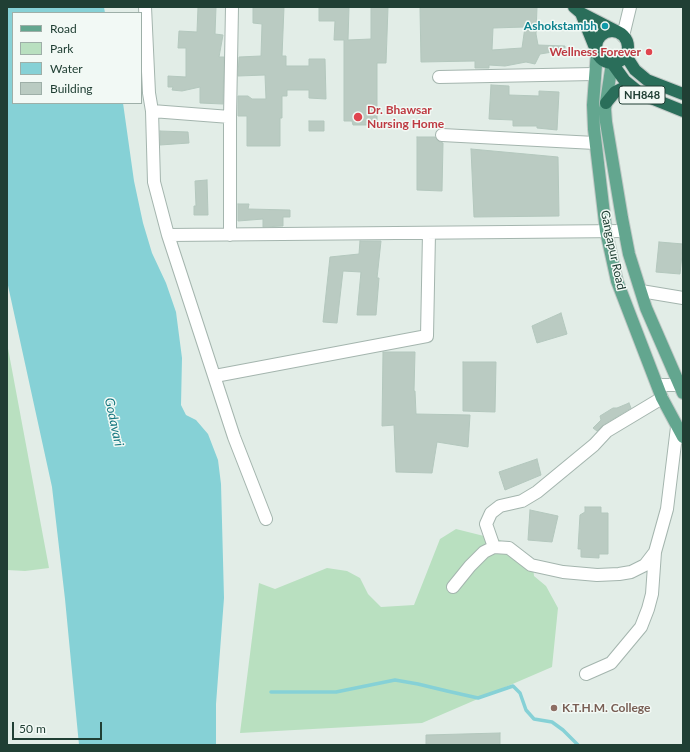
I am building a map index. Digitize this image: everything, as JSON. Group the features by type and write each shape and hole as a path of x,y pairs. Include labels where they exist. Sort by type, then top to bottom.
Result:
{"highway":[{"name":"NH848","path":"577,9 621,34"},
{"name":"NH848","path":"577,9 602,60 612,63 625,81 641,94 683,111"},
{"path":"597,51 600,37 609,32 621,34 628,46 628,51 626,56 617,63 612,63"},
{"name":"NH848","path":"626,56 635,70 647,80 683,94"},
{"path":"606,103 615,92 623,88 634,88"}],"main road":[{"name":"Gangapur Road","path":"597,51 594,74 593,104 595,143 606,231 617,281 662,398 680,432"},
{"name":"Gangapur Road","path":"612,63 606,103 606,122 624,231 629,254 646,308 682,388"}],"street":[{"path":"145,7 149,93 152,111 154,182 168,235 234,437 266,519"},
{"path":"230,235 232,7"},
{"path":"621,34 630,7"},
{"path":"439,77 594,74"},
{"path":"152,111 230,117"},
{"path":"442,135 595,143"},
{"path":"168,235 624,231"},
{"path":"215,376 427,336 429,233"},
{"path":"641,291 683,298"},
{"path":"658,385 682,388"},
{"path":"494,547 486,524 491,513 500,506 522,501 537,492 594,445 607,431 662,398"},
{"path":"586,674 611,663 641,627 648,609 652,594 655,552 667,509 680,432"},
{"path":"453,587 484,552 494,547 509,548 531,565 563,572 597,575 631,572 645,565 655,552"}],"green space":[{"path":"7,343 49,568 25,571 7,570"},
{"path":"456,529 500,540 532,557 534,576 546,586 558,608 552,667 422,723 240,733 259,583 275,589 327,568 347,571 360,578 368,594 381,607 414,605 440,539"}],"water":[{"name":"Godavari","path":"7,7 104,7 105,12 12,12 12,104 123,104 134,181 143,223 152,253 166,283 176,312 182,358 181,405 186,415 196,420 208,434 218,460 221,484 224,598 216,704 216,745 79,745 65,599 52,487 7,281"}],"building":[{"path":"198,7 216,7 215,34 223,35 219,57 224,57 223,104 200,103 200,87 182,91 172,90 173,87 168,87 168,76 186,77 186,48 178,48 179,31 197,32"},
{"path":"253,7 284,7 282,56 286,56 286,66 309,66 309,59 325,59 326,99 309,98 309,90 287,90 287,96 282,96 280,146 247,146 247,116 238,116 238,96 248,96 252,99 266,99 265,75 238,76 239,57 261,56 262,24 253,23"},
{"path":"319,7 349,7 348,40 371,39 371,7 388,7 386,63 377,63 377,121 369,121 369,125 353,125 352,121 344,121 344,40 334,40 335,21 319,21"},
{"path":"420,7 537,7 536,34 538,45 565,46 565,50 540,54 535,64 526,62 505,66 489,65 489,68 475,68 475,61 421,62","holes":["525,27 522,48 492,50 493,28"]},
{"path":"491,85 509,86 509,95 539,96 539,91 559,92 557,130 537,128 537,126 513,126 513,120 489,119"},
{"path":"309,121 324,121 324,131 309,131"},
{"path":"160,131 188,132 189,143 160,145"},
{"path":"417,137 435,137 438,141 443,143 442,191 417,190"},
{"path":"471,149 558,157 559,216 474,217"},
{"path":"207,180 208,215 194,215 194,206 196,206 195,181"},
{"path":"238,204 249,204 248,209 290,210 290,217 283,217 283,226 263,227 263,219 238,221"},
{"path":"360,241 381,241 377,278 379,278 376,315 357,315 361,272 343,271 337,323 323,322 330,257 359,254"},
{"path":"659,242 683,244 680,274 656,272"},
{"path":"561,313 567,334 537,343 532,326"},
{"path":"383,352 415,352 414,391 416,414 470,415 468,447 437,442 432,473 396,472 394,425 382,426"},
{"path":"463,362 496,362 495,412 463,411"},
{"path":"629,403 631,408 603,425 597,431 593,428 601,420 600,416 613,408"},
{"path":"537,459 541,475 505,490 499,472"},
{"path":"585,507 601,507 601,513 608,513 608,554 599,554 599,558 581,557 581,549 578,549 580,515 585,512"},
{"path":"530,510 558,516 552,542 528,540"},
{"path":"500,733 500,745 426,745 426,735"}],"waterway":[{"path":"271,692 336,692 395,680 478,698 513,686 520,693 526,710 534,719 552,722 563,730 578,745"}],"place":[{"name":"Ashokstambh","path":"605,26"},
{"name":"Wellness Forever","path":"649,52"},
{"name":"Dr. Bhawsar Nursing Home","path":"358,117"},
{"name":"K.T.H.M. College","path":"554,708"}]}
